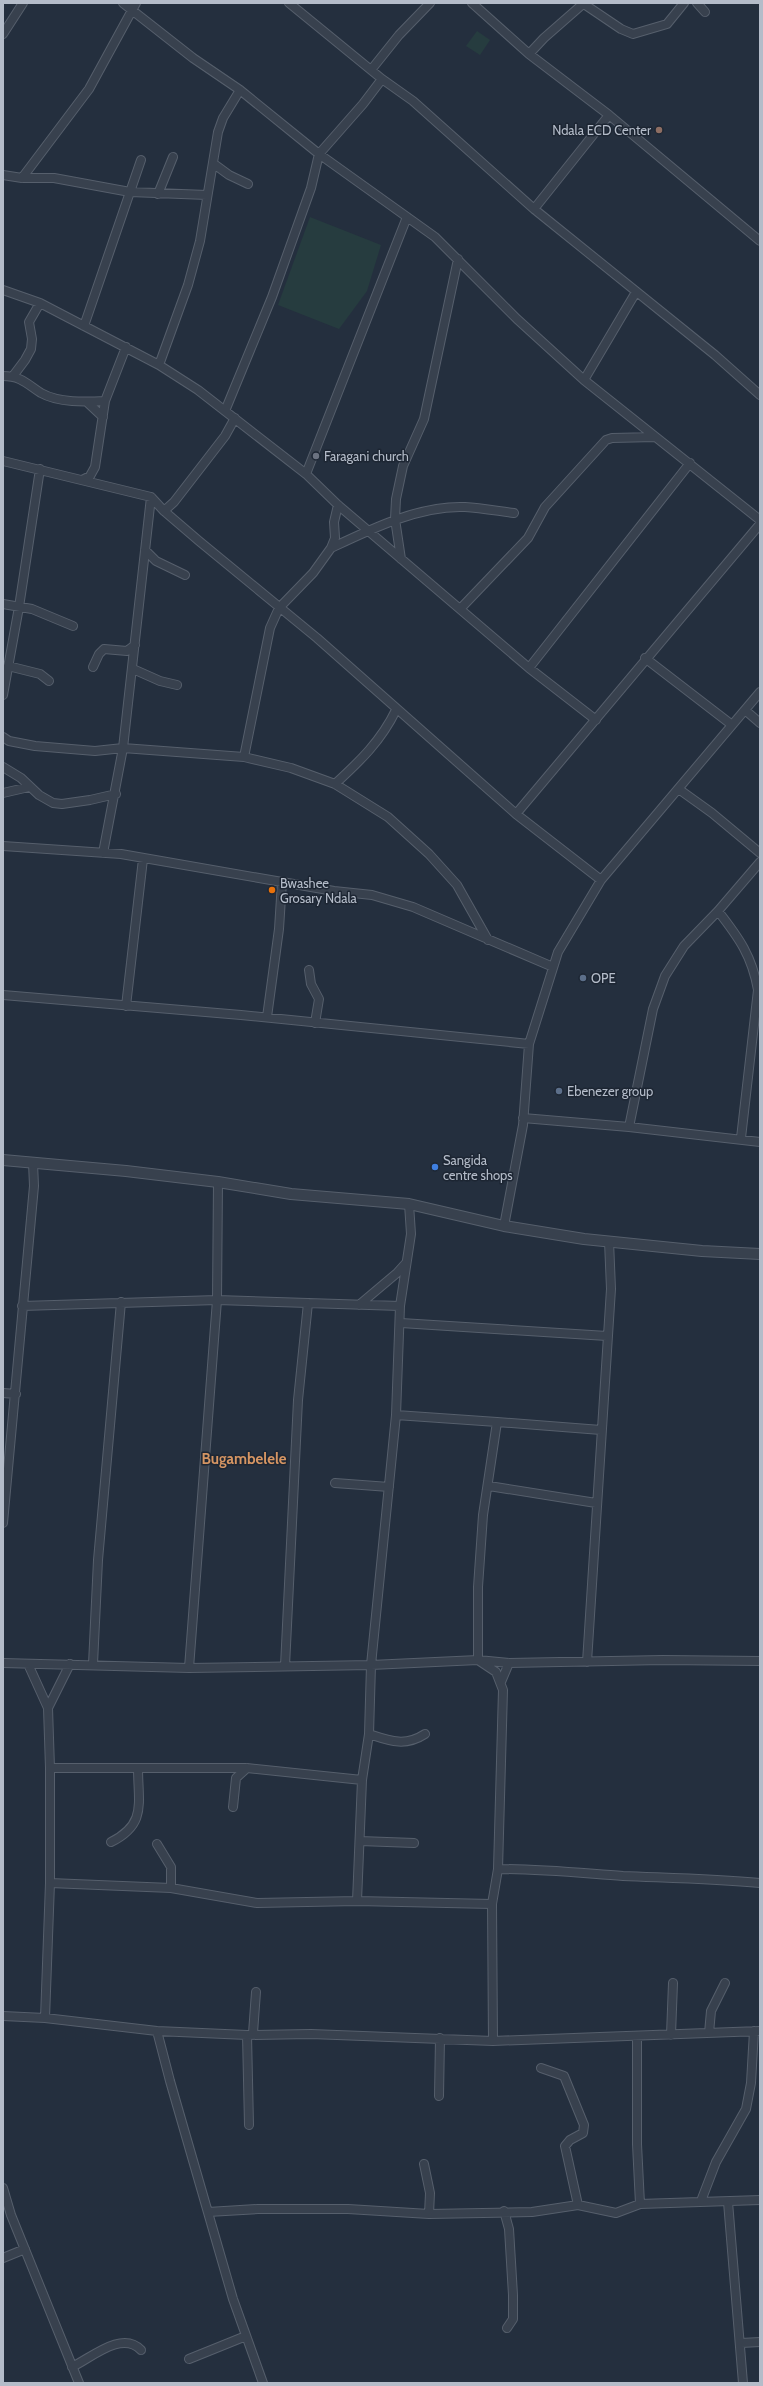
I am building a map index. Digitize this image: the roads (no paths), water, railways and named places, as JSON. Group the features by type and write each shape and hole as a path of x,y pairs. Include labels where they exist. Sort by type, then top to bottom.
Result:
{"street":[{"path":"3,34 23,3"},
{"path":"123,3 240,90 319,154 435,237 516,319 584,380 760,520"},
{"path":"22,178 89,89 136,3"},
{"path":"289,3 382,79 413,101 534,209 715,355 760,395"},
{"path":"371,70 399,35 430,3"},
{"path":"472,3 529,54 610,115 760,241"},
{"path":"529,54 544,38 584,3 621,29 633,34 667,24 684,3"},
{"path":"697,3 705,12"},
{"path":"225,411 272,297 311,188 319,154 363,104 382,79"},
{"path":"159,365 188,284 200,241 207,195 214,164 218,132 223,118 240,90"},
{"path":"534,209 610,115"},
{"path":"158,194 173,157"},
{"path":"84,326 141,160"},
{"path":"214,164 248,184"},
{"path":"3,174 22,178 54,178 130,192 207,195"},
{"path":"306,474 407,217"},
{"path":"401,559 395,519 396,499 403,466 424,419 458,259"},
{"path":"3,290 40,302 159,365 198,390 236,418 306,474 367,531 461,608 529,668 596,720"},
{"path":"584,380 636,292"},
{"path":"12,376 25,360 31,349 32,340 29,322 40,302"},
{"path":"82,480 90,476 95,467 105,401 126,347"},
{"path":"3,376 12,376 34,386 42,393 71,401 105,401"},
{"path":"88,402 103,417"},
{"path":"164,511 174,502 225,436 236,418"},
{"path":"461,608 528,538 545,507 606,440 612,438 655,437"},
{"path":"3,462 151,496 164,511 317,638 396,710 516,814 601,880"},
{"path":"529,668 690,463"},
{"path":"3,690 7,662 19,607 40,470"},
{"path":"103,853 116,794 123,748 133,669 151,496"},
{"path":"244,757 257,700 266,643 280,608 313,573 331,548 335,538 334,522 338,505"},
{"path":"331,548 395,519 450,508 464,507 514,513"},
{"path":"516,814 596,720 645,658 760,524"},
{"path":"145,550 156,561 185,575"},
{"path":"3,604 32,609 73,626"},
{"path":"93,667 99,654 104,650 127,651 135,645"},
{"path":"645,658 732,725"},
{"path":"7,662 40,674 48,681"},
{"path":"133,669 160,681 177,685"},
{"path":"504,1226 513,1186 523,1118 529,1044 558,952 601,880 680,790 760,692"},
{"path":"335,784 370,751 386,730 396,710"},
{"path":"745,710 760,723"},
{"path":"3,737 9,741 35,746 95,751 123,748 244,757 291,768 335,784 388,817 429,854 457,885 488,940"},
{"path":"3,767 21,778 47,799 62,804 106,798 116,794"},
{"path":"3,793 29,786"},
{"path":"680,790 712,813 760,854"},
{"path":"3,846 103,853 372,895 413,907 553,967"},
{"path":"126,1006 144,859"},
{"path":"629,1127 653,1009 664,976 684,946 718,911 760,862"},
{"path":"267,1017 279,929 282,882"},
{"path":"718,911 740,939 754,967 758,990 741,1138"},
{"path":"309,970 311,984 319,999 315,1023"},
{"path":"3,995 267,1017 529,1044"},
{"path":"523,1118 741,1138 760,1142"},
{"path":"3,1160 218,1182 290,1194 409,1204 504,1226 609,1241 702,1251 760,1254"},
{"path":"3,1523 34,1186 33,1163"},
{"path":"189,1668 217,1300 218,1182"},
{"path":"357,1901 362,1780 369,1734 372,1665 396,1415 401,1324 400,1306 411,1234 409,1204"},
{"path":"587,1662 596,1503 611,1289 609,1241"},
{"path":"359,1305 397,1272 406,1262"},
{"path":"22,1306 217,1300 400,1306"},
{"path":"93,1664 98,1560 121,1302"},
{"path":"285,1666 298,1400 308,1303"},
{"path":"401,1324 608,1336"},
{"path":"3,1393 16,1394"},
{"path":"396,1415 601,1430"},
{"path":"478,1660 479,1567 483,1515 489,1486 497,1422"},
{"path":"335,1483 389,1487"},
{"path":"489,1486 596,1503"},
{"path":"478,1660 492,1668 501,1682 503,1690 503,1740 498,1869 492,1904 493,2041"},
{"path":"3,1663 93,1664 189,1668 325,1664 372,1665 478,1660 509,1663 760,1662"},
{"path":"501,1682 509,1663"},
{"path":"28,1664 48,1708 50,1768 50,1883 45,2018"},
{"path":"48,1708 70,1664"},
{"path":"369,1734 401,1743 412,1741 425,1734"},
{"path":"50,1768 247,1768 362,1780"},
{"path":"111,1842 126,1834 136,1822 138,1768"},
{"path":"233,1808 236,1778 247,1768"},
{"path":"360,1841 414,1843"},
{"path":"157,1844 171,1867 171,1888"},
{"path":"498,1869 544,1868 622,1876 703,1878 760,1883"},
{"path":"50,1883 171,1888 257,1903 357,1901 492,1904"},
{"path":"709,2033 711,2011 725,1983"},
{"path":"670,2035 673,1984"},
{"path":"249,2125 250,2034 256,1992"},
{"path":"3,2016 45,2018 157,2031 440,2038 493,2041 757,2031 752,2083 746,2109 716,2162 702,2201"},
{"path":"157,2031 208,2212 246,2336 263,2383"},
{"path":"637,2036 637,2144 640,2204"},
{"path":"439,2096 440,2038"},
{"path":"541,2068 564,2076 584,2125 583,2133 570,2140 565,2146 578,2205"},
{"path":"424,2164 430,2193 429,2214"},
{"path":"3,2188 25,2249 79,2383"},
{"path":"208,2212 258,2209 348,2209 429,2214 504,2211 532,2212 578,2205 616,2213 640,2204 760,2200"},
{"path":"728,2202 741,2343 743,2383"},
{"path":"504,2211 509,2229 513,2295 513,2319 507,2328"},
{"path":"3,2258 25,2249"},
{"path":"189,2359 246,2336"},
{"path":"72,2367 116,2344 127,2342 136,2345 140,2350"},
{"path":"741,2343 760,2342"}],"place":[{"name":"Ndala ECD Center","path":"659,130"},
{"name":"Faragani church","path":"316,456"},
{"name":"Bwashee Grosary Ndala","path":"272,890"},
{"name":"OPE","path":"583,978"},
{"name":"Ebenezer group","path":"559,1091"},
{"name":"Sangida centre shops","path":"435,1167"}],"district":[{"name":"Bugambelele","path":"244,1459"}]}
